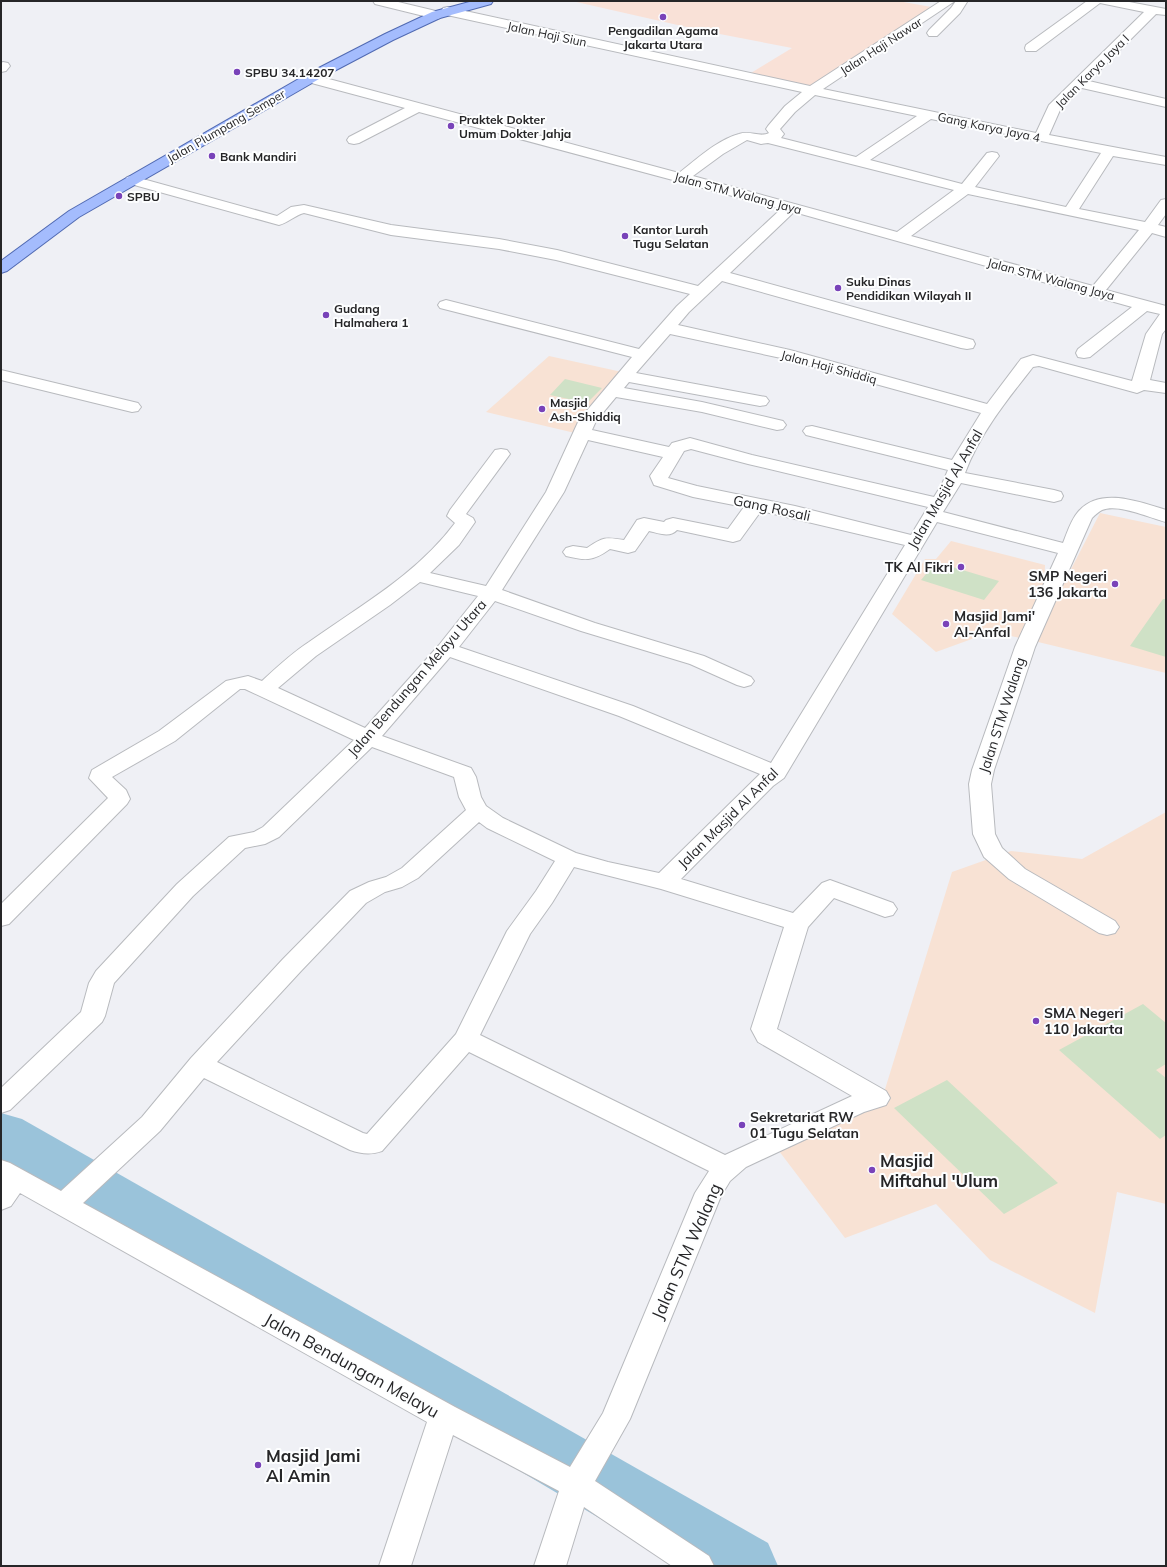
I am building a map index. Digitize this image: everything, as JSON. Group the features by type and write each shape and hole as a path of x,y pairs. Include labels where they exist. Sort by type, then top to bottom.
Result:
{"main road":[{"name":"Jalan Plumpang Semper","path":"1,268 74,214 310,78 389,37 442,13 487,1"}],"street":[{"name":"Jalan Haji Siun","path":"379,1 812,90"},
{"name":"Jalan Haji Nawar","path":"770,139 777,134 774,129 790,109 812,90 949,1"},
{"path":"932,33 956,10 961,1"},
{"path":"1031,48 1095,1"},
{"path":"1104,1 1162,11"},
{"name":"Jalan Karya Jaya I","path":"1041,138 1054,108 1079,83 1162,11"},
{"name":"Jalan STM Walang Jaya","path":"310,78 791,207 1166,310"},
{"path":"1079,83 1164,100"},
{"name":"Gang Karya Jaya 4","path":"812,90 1041,138 1166,161"},
{"path":"354,140 417,107"},
{"path":"858,162 929,114"},
{"path":"681,178 721,150 743,137 748,136 764,140 770,139 965,189 1070,212 1149,227 1166,232"},
{"path":"1070,212 1109,151"},
{"path":"899,237 965,189 992,156"},
{"path":"132,180 279,221 296,210 304,209 391,230 499,244 557,254 702,292"},
{"path":"1097,291 1165,205"},
{"name":"Jalan Bendungan Melayu Utara","path":"2,1102 93,1016 101,983 105,977 185,890 237,842 243,840 256,840 271,832 368,738 446,649 491,593 555,492 588,420 667,328 720,274 791,207"},
{"path":"720,274 967,344"},
{"path":"446,305 643,355"},
{"path":"1084,353 1144,305"},
{"path":"1166,317 1154,334 1140,384 1166,388"},
{"name":"Jalan Haji Shiddiq","path":"667,328 784,354 990,410"},
{"name":"Jalan Masjid Al Anfal","path":"664,882 765,781 776,773 951,484 955,471 990,410 1027,363 1033,360 1130,387 1137,388 1140,384"},
{"path":"1,375 132,407"},
{"path":"625,376 690,389 714,391 760,401"},
{"path":"612,391 702,407 777,425"},
{"path":"812,431 955,471 1054,496"},
{"path":"582,433 674,454 678,447 690,443 935,509 1069,550"},
{"path":"264,690 301,657 324,640 374,609 423,571 466,522 456,516 459,510 501,454"},
{"name":"Gang Rosali","path":"674,454 658,476 660,481 693,491 795,512 916,542"},
{"path":"573,552 591,554 607,543 628,547 644,524 668,529 673,524 733,536 756,504"},
{"name":"Jalan STM Walang","path":"1107,927 1017,874 992,852 984,834 980,784 983,770 1025,647 1084,516 1096,506 1115,504 1132,506 1166,516"},
{"path":"417,576 491,593 588,627 697,660 744,681"},
{"path":"446,649 626,711 776,773"},
{"path":"1,918 119,799 118,795 100,778 99,776 102,773 154,744 237,684 248,682 368,738 463,773 470,796 478,811 495,823 568,858 606,869 664,882 792,920 797,924 830,888 885,909"},
{"path":"64,1204 94,1174 151,1124 200,1065 292,965 358,897 377,887 394,882 410,872 478,811"},
{"path":"200,1065 359,1143 373,1144 466,1039 519,931 544,897 568,858"},
{"name":"Jalan STM Walang","path":"550,1566 580,1480 615,1419 709,1193 720,1174 737,1160 856,1105 878,1093 767,1036 765,1033 764,1029 797,924"},
{"path":"466,1039 727,1168"},
{"name":"Jalan Bendungan Melayu","path":"6,1183 64,1204 444,1416 580,1480 698,1566"},
{"path":"395,1566 444,1416"}],"shaded area":[{"path":"572,1 898,1 937,8 812,92 746,76 792,48 704,31"},
{"path":"549,356 622,372 575,433 486,412"},
{"name":"SMP Negeri 136 Jakarta","path":"1100,513 1166,527 1166,673 1034,641"},
{"path":"951,541 1045,565 1044,591 1020,638 991,632 936,652 892,614 925,559 936,559"},
{"name":"SMA Negeri 110 Jakarta","path":"1166,812 1166,1204 1117,1192 1095,1313 990,1260 936,1204 845,1238 779,1151 882,1099 952,872 1011,851 1082,859"}],"green space":[{"path":"565,379 602,388 587,403 550,395"},
{"path":"936,562 999,581 984,600 921,580"},
{"path":"1163,599 1166,599 1166,657 1130,646"},
{"path":"1143,1004 1166,1023 1166,1064 1156,1070 1166,1078 1166,1135 1160,1139 1059,1050"},
{"path":"947,1080 1058,1183 1004,1214 894,1108"}],"waterway":[{"path":"1,1135 743,1566"}],"place":[{"name":"Pengadilan Agama Jakarta Utara","path":"663,17"},
{"name":"SPBU 34.14207","path":"237,72"},
{"name":"Praktek Dokter Umum Dokter Jahja","path":"451,126"},
{"name":"Bank Mandiri","path":"212,156"},
{"name":"SPBU","path":"119,196"},
{"name":"Kantor Lurah Tugu Selatan","path":"625,236"},
{"name":"Suku Dinas Pendidikan Wilayah II","path":"838,288"},
{"name":"Gudang Halmahera 1","path":"326,315"},
{"name":"Masjid Ash-Shiddiq","path":"542,409"},
{"name":"TK Al Fikri","path":"961,567"},
{"name":"SMP Negeri 136 Jakarta","path":"1115,584"},
{"name":"Masjid Jami' Al-Anfal","path":"946,624"},
{"name":"SMA Negeri 110 Jakarta","path":"1036,1021"},
{"name":"Sekretariat RW 01 Tugu Selatan","path":"742,1125"},
{"name":"Masjid Miftahul 'Ulum","path":"872,1170"},
{"name":"Masjid Jami Al Amin","path":"258,1465"}]}
